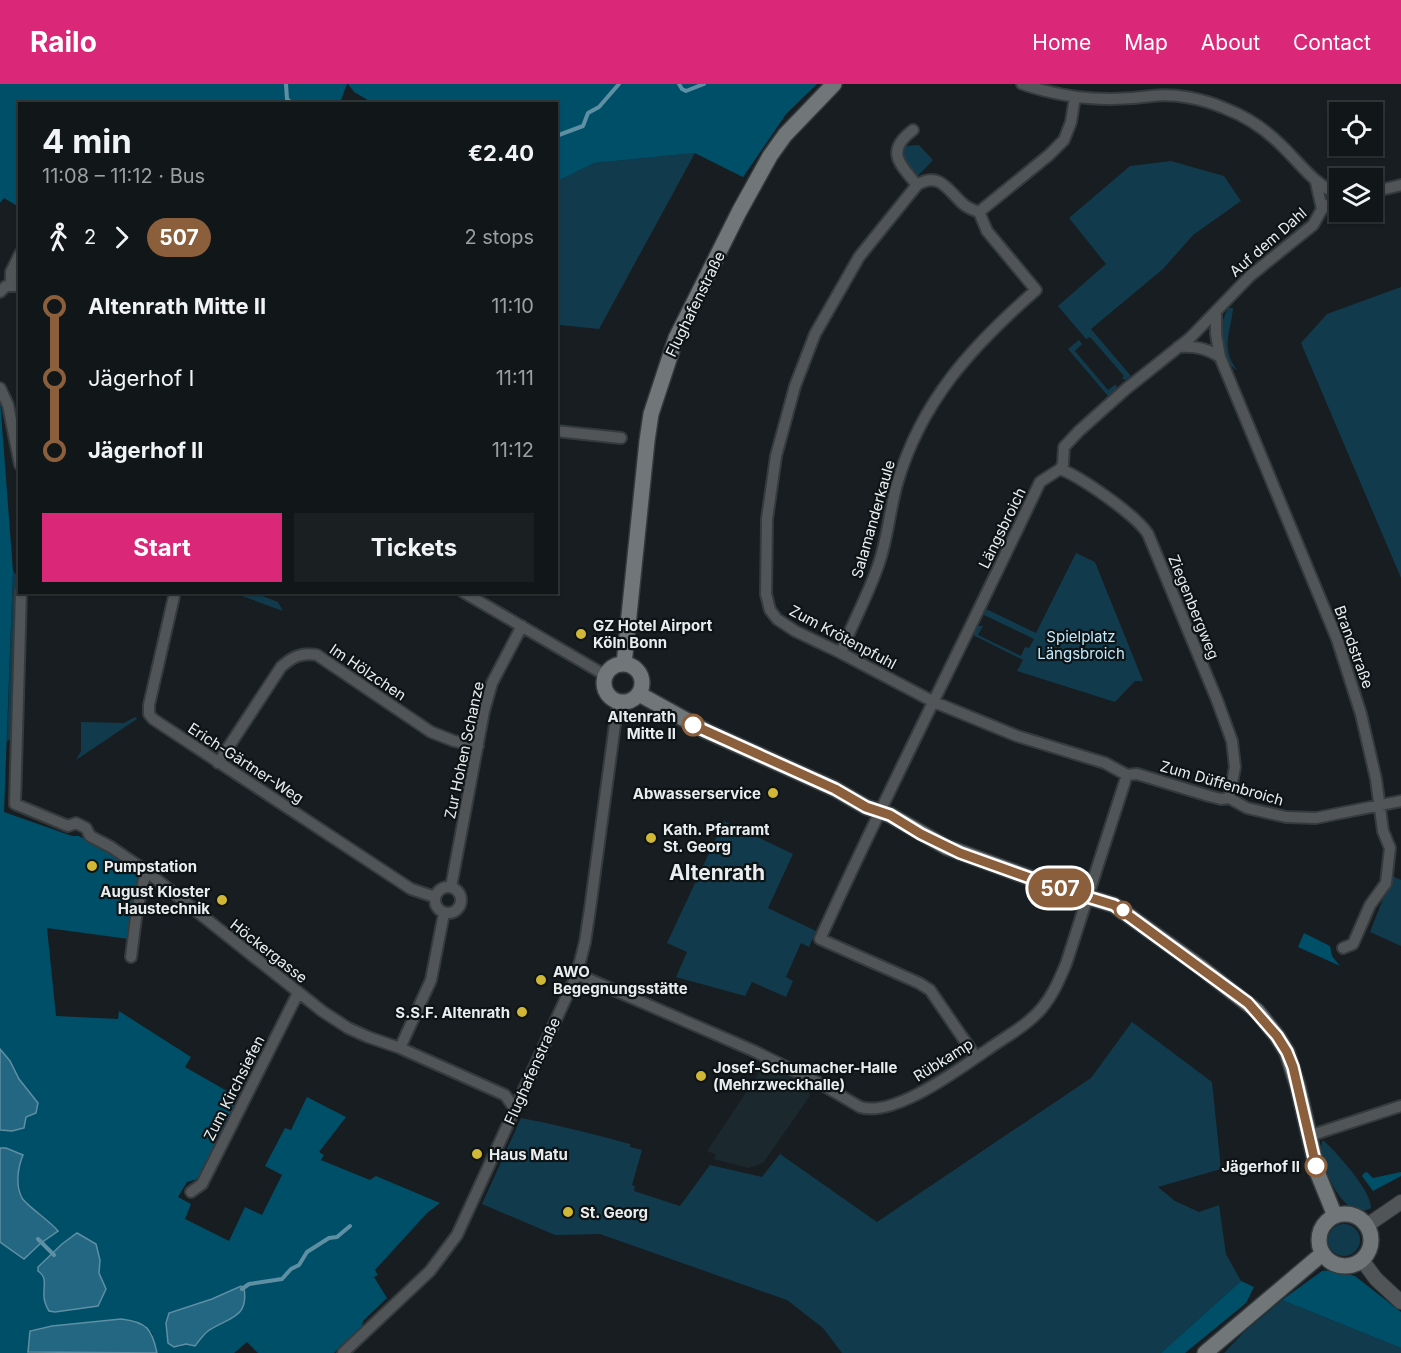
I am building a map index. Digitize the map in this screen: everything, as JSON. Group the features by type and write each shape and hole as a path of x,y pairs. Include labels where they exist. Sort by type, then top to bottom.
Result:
{"main road":[{"name":"Flughafenstraße","path":"624,664 647,441 651,414 662,376 684,321 770,156 795,123 834,84"},
{"path":"624,664 638,671 642,686 639,694 633,699 618,702 612,699 604,689 605,675 612,667 624,664"},
{"path":"639,694 706,731 835,789 866,807 890,815 921,834 960,853 1114,905 1207,972 1257,1011 1287,1052 1299,1087 1318,1174 1335,1216"},
{"path":"1353,1215 1366,1226 1371,1240 1370,1247 1362,1260 1356,1264 1341,1266 1327,1260 1322,1254 1319,1248 1319,1235 1328,1220 1335,1216 1353,1215"},
{"path":"1205,1353 1322,1254"}],"street":[{"path":"1022,84 1076,97 1110,99 1142,99 1153,96 1184,97 1216,105 1239,115 1267,132 1316,182 1329,190"},
{"path":"913,130 897,145 896,154 917,185 927,180 940,182 963,204 979,212 1064,140 1071,122 1076,97"},
{"path":"1316,182 1322,209"},
{"name":"Zum Krötenpfuhl","path":"917,185 859,257 815,334 795,387 776,456 765,536 766,594 770,610 777,619 789,627 934,702"},
{"path":"1383,189 1401,185"},
{"name":"Auf dem Dahl","path":"1216,311 1250,276 1313,225 1322,209 1329,204"},
{"name":"Salamanderkaule","path":"841,652 877,570 897,485 922,424 955,370 970,352 1036,290 987,231 979,212"},
{"path":"0,292 15,285 11,272 18,258"},
{"path":"1060,469 1064,447 1079,431 1190,338 1216,311"},
{"name":"Brandstraße","path":"1216,311 1216,334 1220,357 1349,672 1361,714 1381,805 1383,831 1390,848 1386,883 1370,905 1353,944 1343,948"},
{"path":"1176,348 1202,348 1220,357"},
{"path":"0,388 16,427 18,446"},
{"path":"558,432 621,438"},
{"name":"Längsbroich","path":"976,1057 930,990 820,939 879,811 1040,482 1060,469"},
{"name":"Ziegenbergweg","path":"1060,469 1082,481 1136,518 1148,534 1232,741 1235,767 1229,798"},
{"name":"Höckergasse","path":"21,594 15,804 68,826 76,824 86,828 90,836 111,847 146,871 298,993 348,1028 400,1048 505,1095 515,1109"},
{"name":"Erich-Gärtner-Weg","path":"175,594 150,696 149,714 153,719 411,889 435,897"},
{"path":"469,594 605,675"},
{"name":"Zur Hohen Schanze","path":"444,913 455,912 461,905 460,894 451,887 478,746 492,683 522,626"},
{"name":"Im Hölzchen","path":"219,763 281,667 294,657 309,654 317,655 431,732 454,741 478,746"},
{"name":"Flughafenstraße","path":"343,1353 418,1283 448,1249 476,1196 577,974 590,909 618,702"},
{"name":"Zum Düffenbroich","path":"934,702 1017,736 1105,763 1127,776 1137,774 1209,796 1229,798 1247,808 1269,815 1304,819 1401,801"},
{"path":"1086,897 1127,776"},
{"path":"131,957 137,910 146,871"},
{"path":"400,1048 431,980 444,913 437,908 435,897 440,890 451,887"},
{"name":"Rübkamp","path":"577,974 754,1051 865,1109 884,1107 913,1096 952,1074 1019,1028 1041,1009 1056,987 1066,964 1086,897"},
{"name":"Zum Kirchsiefen","path":"191,1192 202,1184 298,993"},
{"path":"1309,1136 1401,1106"},
{"path":"1366,1226 1401,1202"},
{"path":"1362,1260 1376,1279 1401,1302"}],"shaded area":[{"path":"0,84 347,84 340,102 18,102 18,206 4,198 0,203"},
{"path":"348,84 817,84 786,114 743,177 695,153 594,163 558,181 558,102 371,102 354,92"},
{"path":"0,399 13,571 4,812 72,836 79,836 139,871 129,939 47,928 56,1016 118,1019 119,1011 191,1057 185,1067 241,1099 201,1178 187,1182 178,1197 191,1204 185,1219 229,1241 245,1207 262,1215 282,1175 265,1166 285,1128 291,1130 307,1097 346,1117 319,1152 324,1155 321,1160 370,1180 376,1176 440,1203 427,1213 375,1270 378,1275 374,1277 387,1298 334,1353 258,1353 247,1342 234,1353 157,1353 152,1333 144,1325 121,1319 30,1330 29,1353 0,1353 0,1242 24,1259 58,1230 22,1198 18,1182 19,1165 6,1148 0,1148 0,1130 12,1131 38,1103 0,1049","holes":["77,1233 100,1260 99,1273 43,1294 45,1279 38,1267","241,1286 244,1288 244,1299 240,1312 208,1331 195,1346 186,1344 178,1347 167,1335 166,1323 174,1312"]},
{"path":"1304,933 1330,946 1332,956 1340,966 1298,947"},
{"path":"0,1049 38,1103 36,1113 26,1117 24,1128 12,1131 0,1130"},
{"path":"764,1065 807,1084 810,1096 763,1163 749,1168 713,1159 716,1155 707,1151"},
{"path":"0,1148 23,1155 18,1176 18,1187 22,1198 58,1231 24,1259 0,1242"},
{"path":"1367,1172 1373,1178 1401,1172 1401,1176 1373,1191 1362,1176"},
{"path":"77,1233 96,1244 100,1260 99,1273 106,1289 98,1306 49,1311 44,1300 44,1279 38,1267"},
{"path":"1332,1270 1355,1276 1401,1312 1401,1348 1282,1300 1322,1271"},
{"path":"1241,1281 1254,1287 1246,1303 1185,1353 1161,1353"},
{"path":"241,1286 244,1288 245,1298 240,1312 235,1316 208,1331 195,1346 186,1344 174,1347 168,1343 166,1323 169,1313 212,1299"},
{"path":"121,1319 137,1322 147,1328 153,1338 157,1353 28,1352 30,1331 52,1326"}],"green space":[{"path":"732,84 817,84 786,114 743,177 695,153"},
{"path":"919,145 933,160 916,178 901,159 903,146"},
{"path":"695,153 599,329 560,325 558,314 558,180 594,163"},
{"path":"1171,161 1224,176 1241,201 1193,235 1163,269 1091,329 1131,376 1125,380 1090,337 1086,339 1058,306 1106,264 1069,218 1130,166"},
{"path":"1401,287 1401,578 1301,343 1327,314"},
{"path":"1229,308 1233,308 1228,347 1237,370 1227,359 1222,341 1223,322"},
{"path":"1079,340 1082,344 1075,351 1108,390 1116,384 1117,389 1108,396 1068,349"},
{"name":"Spielplatz Längsbroich","path":"1076,553 1095,562 1143,681 1135,681 1115,702 1017,671 1023,660 973,635 978,626 983,626 978,635 1021,656 1025,647 1029,648 1034,639 984,615 986,609 1036,633"},
{"path":"13,571 18,577 19,594 13,683 17,687 17,697 12,702 11,730 14,736 7,742"},
{"path":"243,594 258,594 278,602 283,611 242,596"},
{"path":"135,717 137,719 76,760 81,751 81,722 124,723"},
{"path":"724,821 793,854 768,908 816,931 809,947 801,943 786,977 793,981 786,997 752,982 745,996 676,977 687,952 667,943"},
{"path":"1392,876 1401,880 1401,946 1370,932"},
{"path":"1132,1022 1212,1082 1221,1169 1158,1187 1175,1201 1199,1212 1219,1205 1226,1254 1241,1281 1161,1353 842,1353 823,1328 787,1300 600,1234 555,1235 482,1204 521,1118 630,1144 630,1147 642,1150 632,1185 635,1186 634,1191 680,1206 710,1165 762,1177 780,1154 877,1222 1091,1078"},
{"path":"1323,1140 1360,1182 1370,1201 1371,1208 1357,1211 1350,1207 1336,1191 1322,1157"},
{"path":"1344,1224 1355,1229 1360,1240 1355,1251 1344,1256 1333,1251 1328,1240 1333,1229"},
{"path":"1282,1300 1401,1348 1401,1353 1224,1353 1245,1331"}],"waterway":[{"path":"286,84 287,99 291,102"},
{"path":"558,135 583,126 588,113 599,107 619,84"},
{"path":"679,84 686,91 704,84"},
{"path":"242,1289 249,1284 282,1279 291,1269 299,1265 307,1252 329,1238 337,1237 350,1226"},
{"path":"38,1239 54,1255"}],"bus line":[{"name":"507","path":"693,725 835,789 866,807 890,815 946,847 1058,888 1096,898 1114,905 1136,920 1248,1003 1277,1036 1293,1067 1316,1166"}],"place":[{"name":"GZ Hotel Airport Köln Bonn","path":"581,634"},
{"name":"Altenrath Mitte II","path":"693,725"},
{"name":"Abwasserservice","path":"773,793"},
{"name":"Kath. Pfarramt St. Georg","path":"651,838"},
{"name":"Pumpstation","path":"92,866"},
{"name":"August Kloster Haustechnik","path":"222,900"},
{"name":"AWO Begegnungsstätte","path":"541,980"},
{"name":"S.S.F. Altenrath","path":"522,1012"},
{"name":"Josef-Schumacher-Halle (Mehrzweckhalle)","path":"701,1076"},
{"name":"Haus Matu","path":"477,1154"},
{"name":"Jägerhof II","path":"1316,1166"},
{"name":"St. Georg","path":"568,1212"}],"district":[{"name":"Altenrath","path":"717,872"}]}
